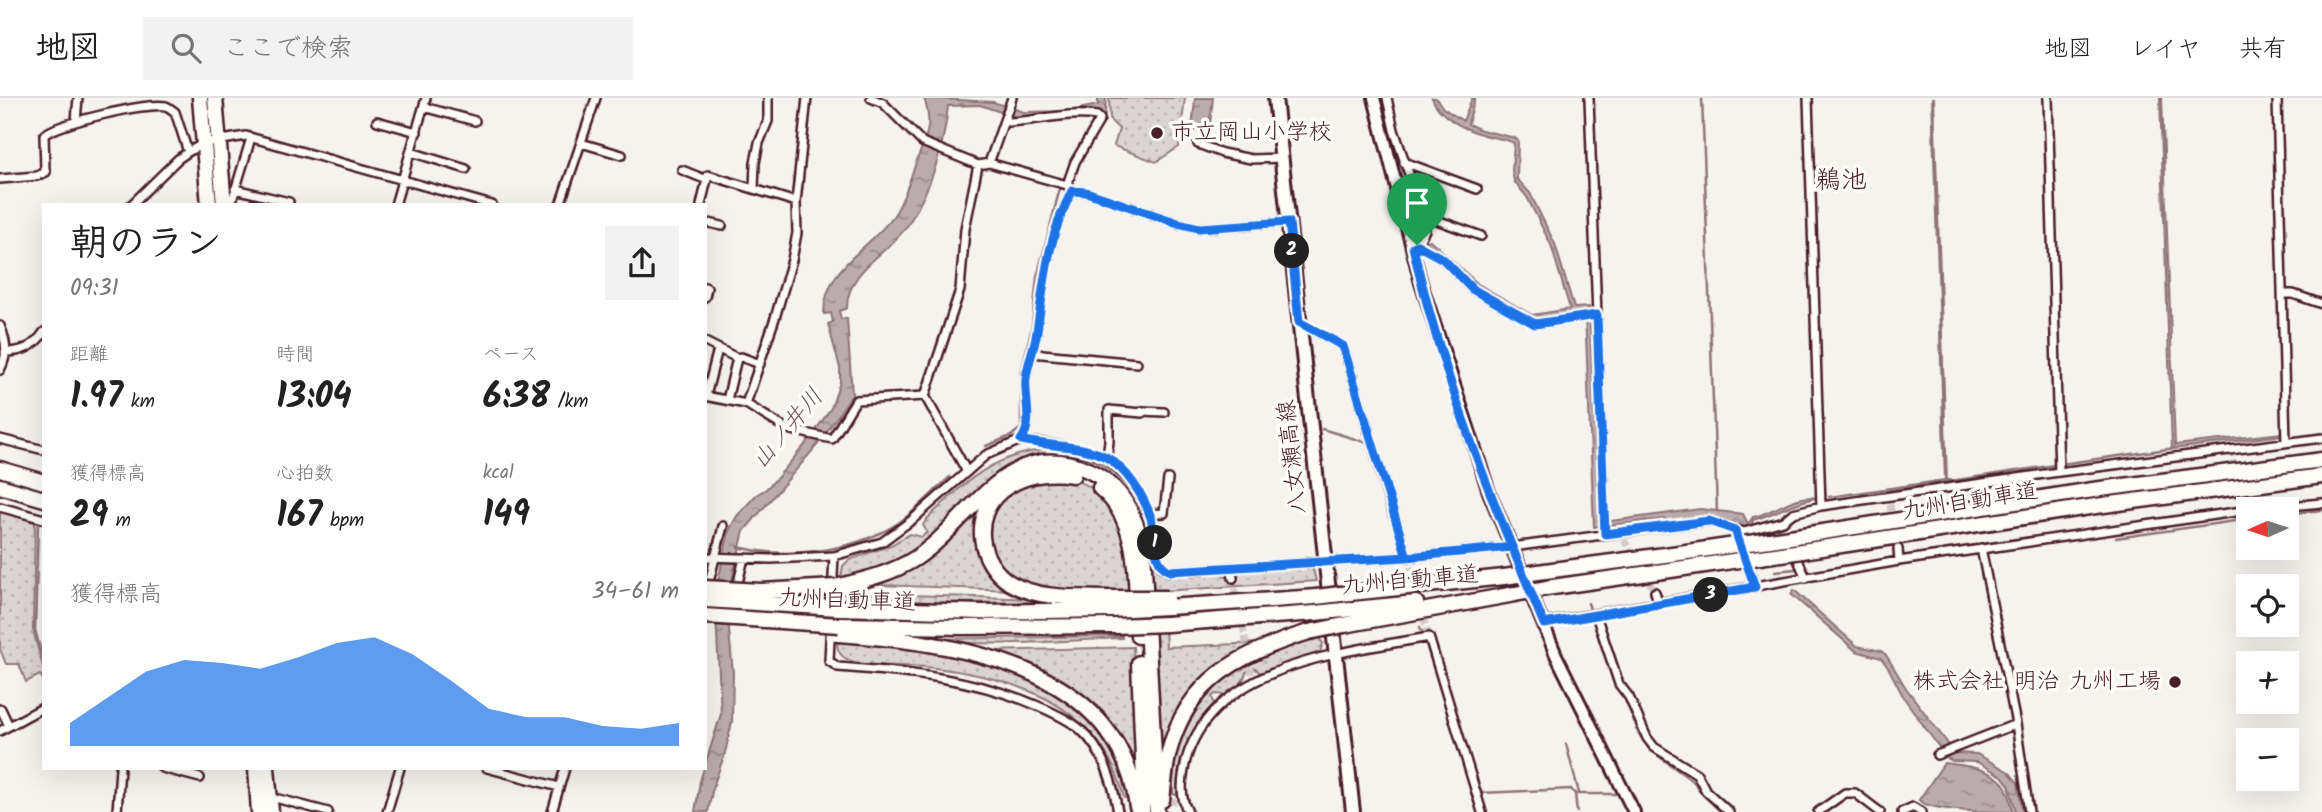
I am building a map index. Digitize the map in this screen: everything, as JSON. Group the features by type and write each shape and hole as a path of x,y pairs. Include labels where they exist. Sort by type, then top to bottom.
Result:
{"highway":[{"path":"200,98 227,203"},
{"path":"209,203 215,98"},
{"name":"九州自動車道","path":"707,597 838,608 970,612 1396,588 1504,577 1687,552 2093,490 2322,460"},
{"path":"707,588 761,591 836,587 875,578 918,557 992,485 1023,468 1038,463 1081,467 1097,475 1123,497 1132,512 1143,550 1159,812"},
{"path":"0,469 42,481"},
{"path":"1111,604 1043,594 1011,583 991,564 982,544 984,515 1002,491 1019,481 1056,472 1093,483 1107,494 1123,515 1134,556 1144,782 1140,812"},
{"name":"九州自動車道","path":"707,616 839,629 1115,626 1315,613 1343,617 1515,594 2096,506 2322,476"},
{"path":"0,486 42,498"},
{"path":"1159,812 1169,751 1178,725 1194,697 1208,682 1238,659 1343,617"},
{"path":"707,624 839,629 957,648 1033,673 1055,685 1091,712 1109,734 1129,774 1140,812"},
{"path":"256,770 259,812"},
{"path":"267,770 271,812"}],"main road":[{"name":"八女瀬高線","path":"1275,98 1353,812"}],"street":[{"path":"76,121 78,98"},
{"path":"396,203 426,98"},
{"path":"561,203 596,98"},
{"path":"754,189 759,143 768,121 768,98"},
{"path":"746,404 792,260 797,233 796,202 807,98"},
{"path":"871,98 884,103 922,142 978,165 989,163 1199,228 1289,222"},
{"path":"989,163 1012,98"},
{"path":"1374,98 1415,246 1421,283 1489,492 1556,655 1634,812"},
{"path":"1387,98 1404,162 1423,215 1425,229 1415,246"},
{"path":"1589,98 1605,534"},
{"path":"1808,98 1821,506"},
{"path":"2048,98 2059,472"},
{"path":"2277,98 2286,442"},
{"path":"0,179 37,176 45,171 44,135 48,131 113,112 165,106 175,112 188,152"},
{"path":"424,107 475,121"},
{"path":"707,557 834,556 882,542 912,520 986,455 1021,440 1027,432 1026,379 1048,257 1075,162 1100,119 1097,116 1043,117 1022,122 1007,115"},
{"path":"377,121 417,132"},
{"path":"133,203 188,152 211,142 246,136 485,203"},
{"path":"227,203 232,201 251,138"},
{"path":"581,143 622,155"},
{"path":"1198,144 1234,157 1282,158"},
{"path":"411,152 466,169"},
{"path":"1404,162 1476,189"},
{"path":"967,472 925,396 960,290 965,229 978,165"},
{"path":"682,170 707,180"},
{"path":"701,203 708,175 796,202"},
{"path":"236,189 289,202"},
{"path":"1423,215 1481,236"},
{"path":"707,222 722,226"},
{"path":"1415,246 1443,259 1472,289 1535,324 1595,315"},
{"path":"2283,294 2293,294 2322,304"},
{"path":"1299,322 1343,346 1407,557"},
{"path":"0,326 6,344 5,359 0,370"},
{"path":"5,352 21,352 42,337"},
{"path":"707,343 737,358 760,363"},
{"path":"707,392 718,349"},
{"path":"1032,353 1137,363"},
{"path":"727,400 737,358"},
{"path":"707,396 746,404 787,429 832,439 856,400 925,396"},
{"path":"1107,458 1110,441 1109,410 1164,412"},
{"path":"1021,440 1063,446 1107,458 1135,485 1149,514 1158,561 1163,568 1170,571 1407,557 1512,547 1605,534 1623,536 1709,521 1744,531 1783,521 1793,513 1821,506 1889,500 2059,472 2322,438"},
{"path":"0,439 42,450"},
{"path":"1149,514 1164,513 1168,480"},
{"path":"2300,505 2322,503"},
{"path":"0,507 42,518"},
{"path":"1544,624 1899,561 2236,512"},
{"path":"1783,521 1806,578"},
{"path":"707,591 718,557 723,526"},
{"path":"1735,530 1755,587"},
{"path":"1898,548 1899,561"},
{"path":"1982,548 2016,724 2029,812"},
{"path":"834,556 830,661 838,667 925,674 962,681 1019,698 1052,713 1081,730 1098,753 1110,775 1118,812"},
{"path":"733,606 742,558"},
{"path":"1231,567 1233,578"},
{"path":"1655,592 1659,604"},
{"path":"1596,615 1619,684 1629,697 1647,738 1654,747 1697,774 1706,791 1729,812"},
{"path":"1188,812 1183,804 1181,788 1191,743 1216,707 1232,695 1289,668 1335,654 1429,637 1482,812"},
{"path":"1252,674 1254,683"},
{"path":"0,731 42,708"},
{"path":"1,709 9,726"},
{"path":"1939,754 2016,724"},
{"path":"117,812 120,770"},
{"path":"170,770 200,778"},
{"path":"387,812 399,770"},
{"path":"494,770 559,788"},
{"path":"552,812 564,770"},
{"path":"1818,812 1845,793 1855,793 1880,812"},
{"path":"279,799 328,812"},
{"path":"1902,812 1913,807 1921,812"}],"shaded area":[{"path":"1109,98 1185,98 1179,147 1156,162 1114,146 1119,129 1110,120"},
{"path":"1050,449 1069,452 1102,464 1128,486 1145,517 1155,562 1165,575 1209,572 1224,575 1229,580 1237,579 1240,570 1307,565 1313,569 1316,581 1163,591 1166,647 1263,643 1199,687 1160,795 1154,589 1142,517 1124,489 1043,457 1022,461 1005,468 980,488 933,538 894,565 841,578 843,566 849,560 891,545 910,534 922,537 927,532 923,525 927,519 968,481 996,463 1030,452"},
{"path":"1032,480 1071,480 1088,486 1102,496 1119,524 1128,559 1131,593 1082,593 1045,589 1022,581 1001,566 989,546 989,522 1004,495"},
{"path":"986,498 976,527 976,551 988,571 1013,590 877,585 893,576"},
{"path":"0,511 35,522 33,630 42,664 42,678 40,675 26,682 19,664 6,664 0,649"},
{"path":"840,593 1045,599 1046,602 931,603 840,600"},
{"path":"1122,636 999,643 926,639"},
{"path":"1318,638 1323,643 1320,652 1260,673 1255,668 1246,672 1241,683 1229,693 1215,694 1212,697 1214,703 1190,741 1184,757 1178,791 1176,795 1173,794 1175,763 1183,735 1197,710 1215,689 1262,656 1289,645"},
{"path":"850,641 950,653 1017,672 1048,687 1075,706 1098,729 1116,762 1129,798 1124,798 1113,766 1096,739 1075,718 1049,701 991,678 959,671 854,662 842,656 837,642"},
{"path":"1133,647 1139,789 1066,685 1029,664 990,651"}],"water":[{"path":"924,98 993,102 1024,112 1069,111 1098,105 1098,98 1106,98 1105,115 1094,112 1021,119 980,105 948,106 935,166 917,210 901,234 862,271 849,294 847,308 839,311 841,319 847,318 852,395 819,443 744,531 727,609 733,673 732,722 708,812 695,812 700,781 703,770 707,770 707,759 721,714 715,595 729,530 737,516 756,495 778,477 809,440 831,408 840,382 840,368 828,324 833,322 831,313 824,314 826,298 840,271 894,215 924,143 928,116"},
{"path":"1195,98 1213,98 1209,132 1192,130"},
{"path":"1432,98 1436,98 1443,108 1463,121 1472,98 1475,98 1468,124 1518,141 1517,179 1530,193 1555,244 1574,308 1589,307 1599,521 1700,509 1743,514 1748,524 1753,517 1793,501 1816,498 1753,520 1751,527 1744,529 1704,517 1594,527 1585,313 1532,318 1476,287 1426,241 1430,240 1478,284 1532,315 1570,309 1551,245 1527,197 1514,181 1514,143 1467,129 1440,111"},
{"path":"1932,98 1947,480 1960,480 1828,497 1945,480"},
{"path":"2160,98 2175,445 2283,435 2172,449"},
{"path":"1794,590 1857,646 1881,651 1886,655 1906,688 1955,753 1977,754 2009,772 2018,783 2023,812 2016,812 2009,785 2002,776 1977,762 1952,761 1946,757 1904,698 1881,658 1856,651 1791,594"},
{"path":"1944,763 1976,768 1992,774 2008,790 2013,812 1948,809 1919,800"}],"waterway":[{"path":"1702,98 1717,511"},
{"path":"1251,154 1267,155"},
{"path":"986,446 1011,436 1021,428 1021,373 1032,326 1037,277 1060,188"},
{"path":"1341,353 1389,518"},
{"path":"1322,429 1365,442"},
{"path":"2061,464 2175,448"},
{"path":"1957,480 2055,465"},
{"path":"738,547 757,551 799,553 861,541 897,524 950,477"},
{"path":"2300,513 2322,510"},
{"path":"2116,538 2236,521"},
{"path":"38,522 35,630 42,656"},
{"path":"1775,571 1796,569"},
{"path":"1588,603 1590,609"},
{"path":"1420,627 1422,632"},
{"path":"1426,643 1460,754"},
{"path":"1636,729 1649,749 1694,782 1721,812"},
{"path":"1566,744 1579,793"},
{"path":"1480,793 1571,789 1575,794 1615,794"},
{"path":"1575,794 1577,812"},
{"path":"1475,802 1478,812"}],"tunnel":[{"path":"2231,450 2240,497"},
{"path":"1890,504 1893,524"},
{"path":"1624,540 1635,558"},
{"path":"1407,557 1429,637"},
{"path":"1644,574 1655,592"},
{"path":"1233,578 1238,604"},
{"path":"1241,616 1252,674"},
{"path":"1159,802 1183,801"}],"place":[{"name":"市立岡山小学校","path":"1157,133"},
{"name":"株式会社 明治 九州工場","path":"2175,682"}],"district":[{"name":"鵜池","path":"1841,181"}],"route":[{"path":"1417,245 1413,247 1421,283 1452,382 1489,492 1512,547 1407,557 1170,571 1163,568 1158,561 1150,517 1135,485 1107,458 1087,451 1021,440 1027,432 1026,379 1037,333 1041,288 1058,217 1072,191 1086,192 1199,228 1289,222 1299,322 1343,346 1407,557 1460,552 1512,547 1544,624 1755,587 1735,530 1709,521 1605,534 1597,315 1535,324 1472,289 1443,259 1417,245"}],"water label":[{"name":"山ノ井川","path":"788,429"}]}
